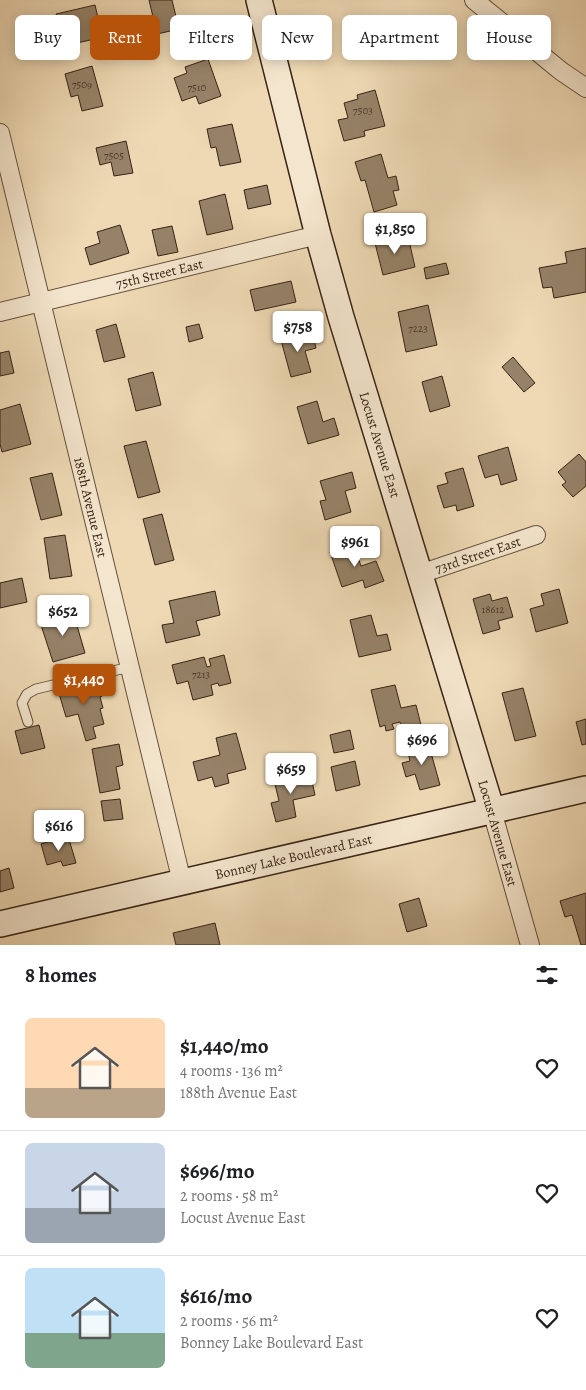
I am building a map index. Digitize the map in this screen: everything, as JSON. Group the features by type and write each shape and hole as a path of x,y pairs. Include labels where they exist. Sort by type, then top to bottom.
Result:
{"street":[{"name":"Locust Avenue East","path":"259,0 318,235 492,811 530,945"},
{"path":"474,0 560,71 586,88"},
{"name":"188th Avenue East","path":"0,133 182,882"},
{"name":"75th Street East","path":"0,312 318,235"},
{"name":"73rd Street East","path":"420,574 536,534"},
{"name":"Bonney Lake Boulevard East","path":"0,924 586,789"}],"lane":[{"path":"28,722 22,703 27,694 36,689 130,666"}],"building":[{"path":"149,0 172,0 176,15 170,15 170,31 160,33 160,15 153,15"},
{"path":"95,5 97,15 90,15 90,40 80,42 80,15 56,14"},
{"path":"208,60 221,96 199,104 196,96 182,101 174,78 187,73 185,67"},
{"path":"92,66 103,106 82,111 78,95 71,97 65,74"},
{"path":"375,90 385,126 364,131 365,136 344,141 338,120 348,118 344,103 358,99 357,95"},
{"path":"232,124 241,162 220,166 216,147 211,148 207,129"},
{"path":"126,141 133,173 114,176 111,162 100,165 96,148"},
{"path":"381,154 388,178 396,176 399,190 393,191 397,205 374,212 365,180 361,181 355,162"},
{"path":"267,185 271,204 248,209 244,190"},
{"path":"225,194 233,229 207,235 199,201"},
{"path":"120,225 129,253 90,265 85,248 100,243 97,232"},
{"path":"172,226 178,252 158,256 152,230"},
{"path":"408,236 415,267 383,275 375,243"},
{"path":"586,248 586,292 554,298 552,287 543,288 539,268 567,263 565,252"},
{"path":"446,263 449,274 426,279 424,268"},
{"path":"291,281 296,302 255,311 250,290"},
{"path":"428,305 437,345 406,352 398,312"},
{"path":"116,324 125,357 104,362 96,330"},
{"path":"199,324 203,338 189,342 186,327"},
{"path":"312,332 316,348 305,351 311,372 291,377 281,340"},
{"path":"9,351 14,373 0,376 0,353"},
{"path":"513,357 535,383 524,392 502,367"},
{"path":"153,372 161,405 136,411 128,379"},
{"path":"442,376 450,406 430,412 422,382"},
{"path":"317,401 323,422 334,418 339,435 308,444 297,407"},
{"path":"20,404 31,444 2,452 0,444 0,410"},
{"path":"146,441 160,492 138,498 124,446"},
{"path":"508,447 517,480 501,485 498,474 485,478 478,456"},
{"path":"579,454 586,462 586,486 573,497 562,485 566,482 558,472"},
{"path":"463,468 474,506 457,511 456,505 444,508 437,486 448,483 445,473"},
{"path":"352,472 356,488 345,491 351,512 325,520 320,501 326,500 320,481"},
{"path":"52,473 62,515 41,520 30,478"},
{"path":"162,514 174,560 155,565 143,519"},
{"path":"65,535 72,576 50,579 44,538"},
{"path":"353,544 361,566 376,561 384,581 365,588 363,580 342,587 330,552"},
{"path":"22,578 27,602 0,608 0,583"},
{"path":"559,589 568,623 536,632 530,609 544,605 541,594"},
{"path":"215,591 220,615 196,621 200,635 166,643 162,625 174,623 169,601"},
{"path":"490,594 492,601 507,597 513,617 498,621 500,629 483,634 473,599"},
{"path":"73,612 85,653 53,662 40,622"},
{"path":"371,615 377,636 387,634 391,650 359,657 350,620"},
{"path":"224,655 231,683 219,686 218,683 211,685 213,695 193,700 188,681 177,684 172,665 204,657 207,667 211,666 209,659"},
{"path":"97,679 102,696 100,697 103,708 100,709 104,724 93,727 96,738 86,741 78,714 66,717 58,690"},
{"path":"395,685 401,708 416,705 421,725 402,730 400,722 392,724 394,729 386,731 385,725 380,727 371,690"},
{"path":"523,688 536,736 515,741 502,693"},
{"path":"586,719 586,744 582,745 576,722"},
{"path":"39,725 45,748 21,754 15,731"},
{"path":"350,730 354,749 334,753 330,735"},
{"path":"236,733 246,769 227,774 229,783 215,787 212,777 198,781 193,762 220,755 216,738"},
{"path":"428,742 440,785 420,790 415,774 406,777 402,763 410,761 407,748"},
{"path":"119,744 123,765 116,767 120,789 100,793 92,749"},
{"path":"355,761 360,785 336,791 331,767"},
{"path":"310,772 315,795 293,800 296,817 276,822 271,803 279,801 274,780"},
{"path":"120,799 123,819 104,821 101,801"},
{"path":"68,836 76,863 63,866 61,861 47,865 41,844"},
{"path":"9,868 14,888 0,892 0,871"},
{"path":"586,893 586,945 581,945 572,915 565,917 560,901"},
{"path":"419,898 427,926 407,932 399,904"},
{"path":"215,923 220,945 176,945 173,933"}]}
